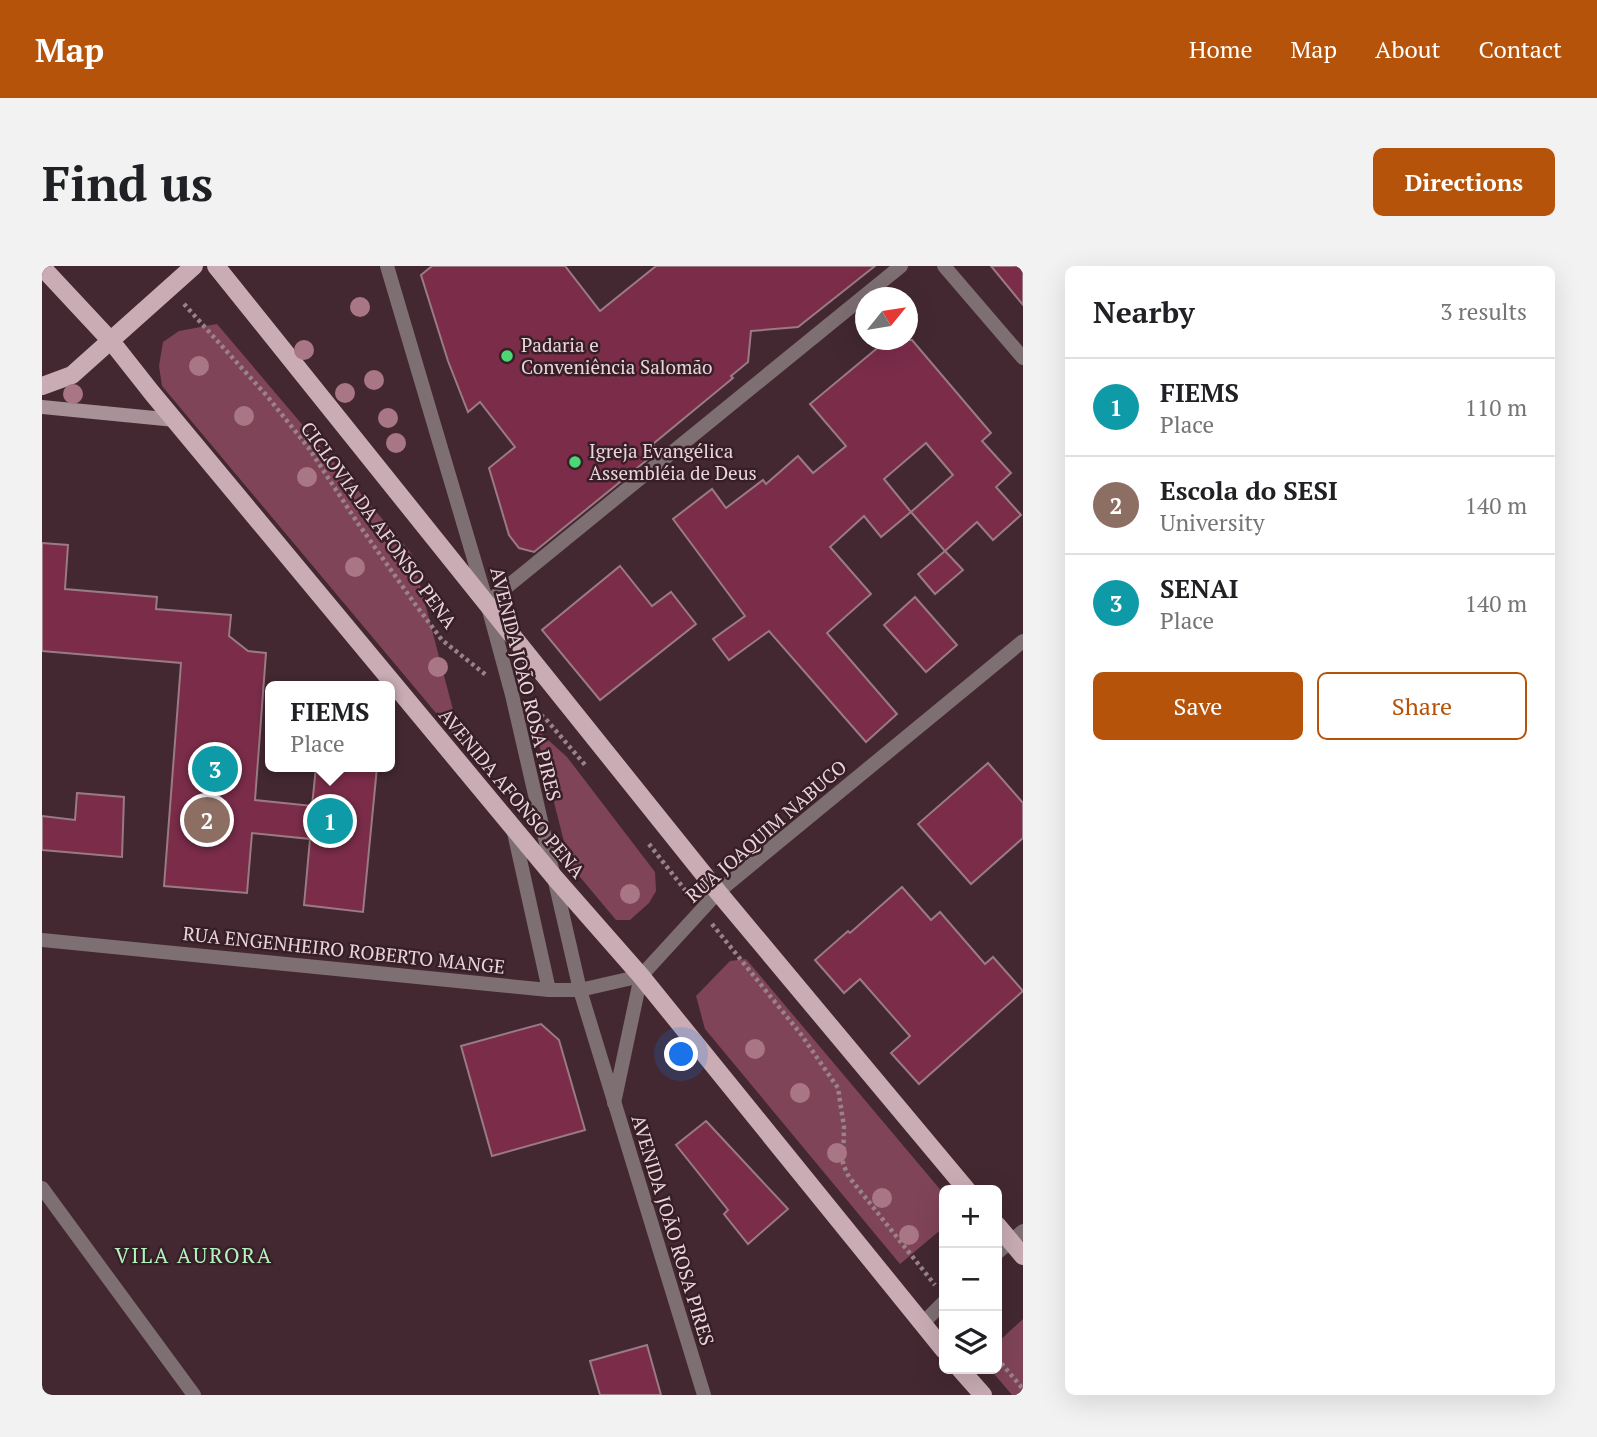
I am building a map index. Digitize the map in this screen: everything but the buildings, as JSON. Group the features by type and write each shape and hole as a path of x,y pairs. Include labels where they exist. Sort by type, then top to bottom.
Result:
{"main road":[{"path":"42,386 72,375 194,266"},
{"path":"216,266 718,892 963,1185"},
{"name":"AVENIDA AFONSO PENA","path":"42,267 111,341 391,681"},
{"path":"42,407 175,420"},
{"name":"AVENIDA AFONSO PENA","path":"395,686 555,878 642,976 939,1344"},
{"path":"1010,1241 1023,1256"},
{"path":"964,1374 983,1395"}],"street":[{"name":"AVENIDA JOÃO ROSA PIRES","path":"387,266 512,695 580,990 704,1395"},
{"path":"487,603 901,266"},
{"path":"944,266 1023,358"},
{"name":"RUA JOAQUIM NABUCO","path":"614,1102 642,976 718,892 1023,641"},
{"path":"513,828 549,990"},
{"name":"RUA ENGENHEIRO ROBERTO MANGE","path":"42,940 549,990 580,990 642,976"},
{"path":"42,1188 194,1395"},
{"path":"922,1324 939,1307"}],"path":[{"name":"CICLOVIA DA AFONSO PENA","path":"169,288 267,396 308,447 357,522 442,640 545,718 592,773"},
{"path":"642,836 800,1033 838,1088 844,1127 843,1164 849,1177 936,1285"},
{"path":"1002,1364 1023,1389"}],"shaded area":[{"path":"217,324 412,554 462,744 162,386 159,366 163,342 179,331"},
{"path":"535,728 567,757 655,872 656,891 649,903 630,920 616,920 570,865"},
{"path":"746,959 939,1188 939,1231 900,1264 705,1029 696,996 730,961"},
{"path":"1023,1319 1023,1395 1012,1395 994,1374 1002,1374 1002,1338"}],"place":[{"name":"Padaria e Conveniência Salomão","path":"507,356"},
{"name":"Igreja Evangélica Assembléia de Deus","path":"575,462"},
{"name":"SENAI","path":"215,769"},
{"name":"Escola do SESI","path":"207,820"},
{"name":"FIEMS","path":"330,821"}],"district":[{"name":"VILA AURORA","path":"194,1256"}]}
